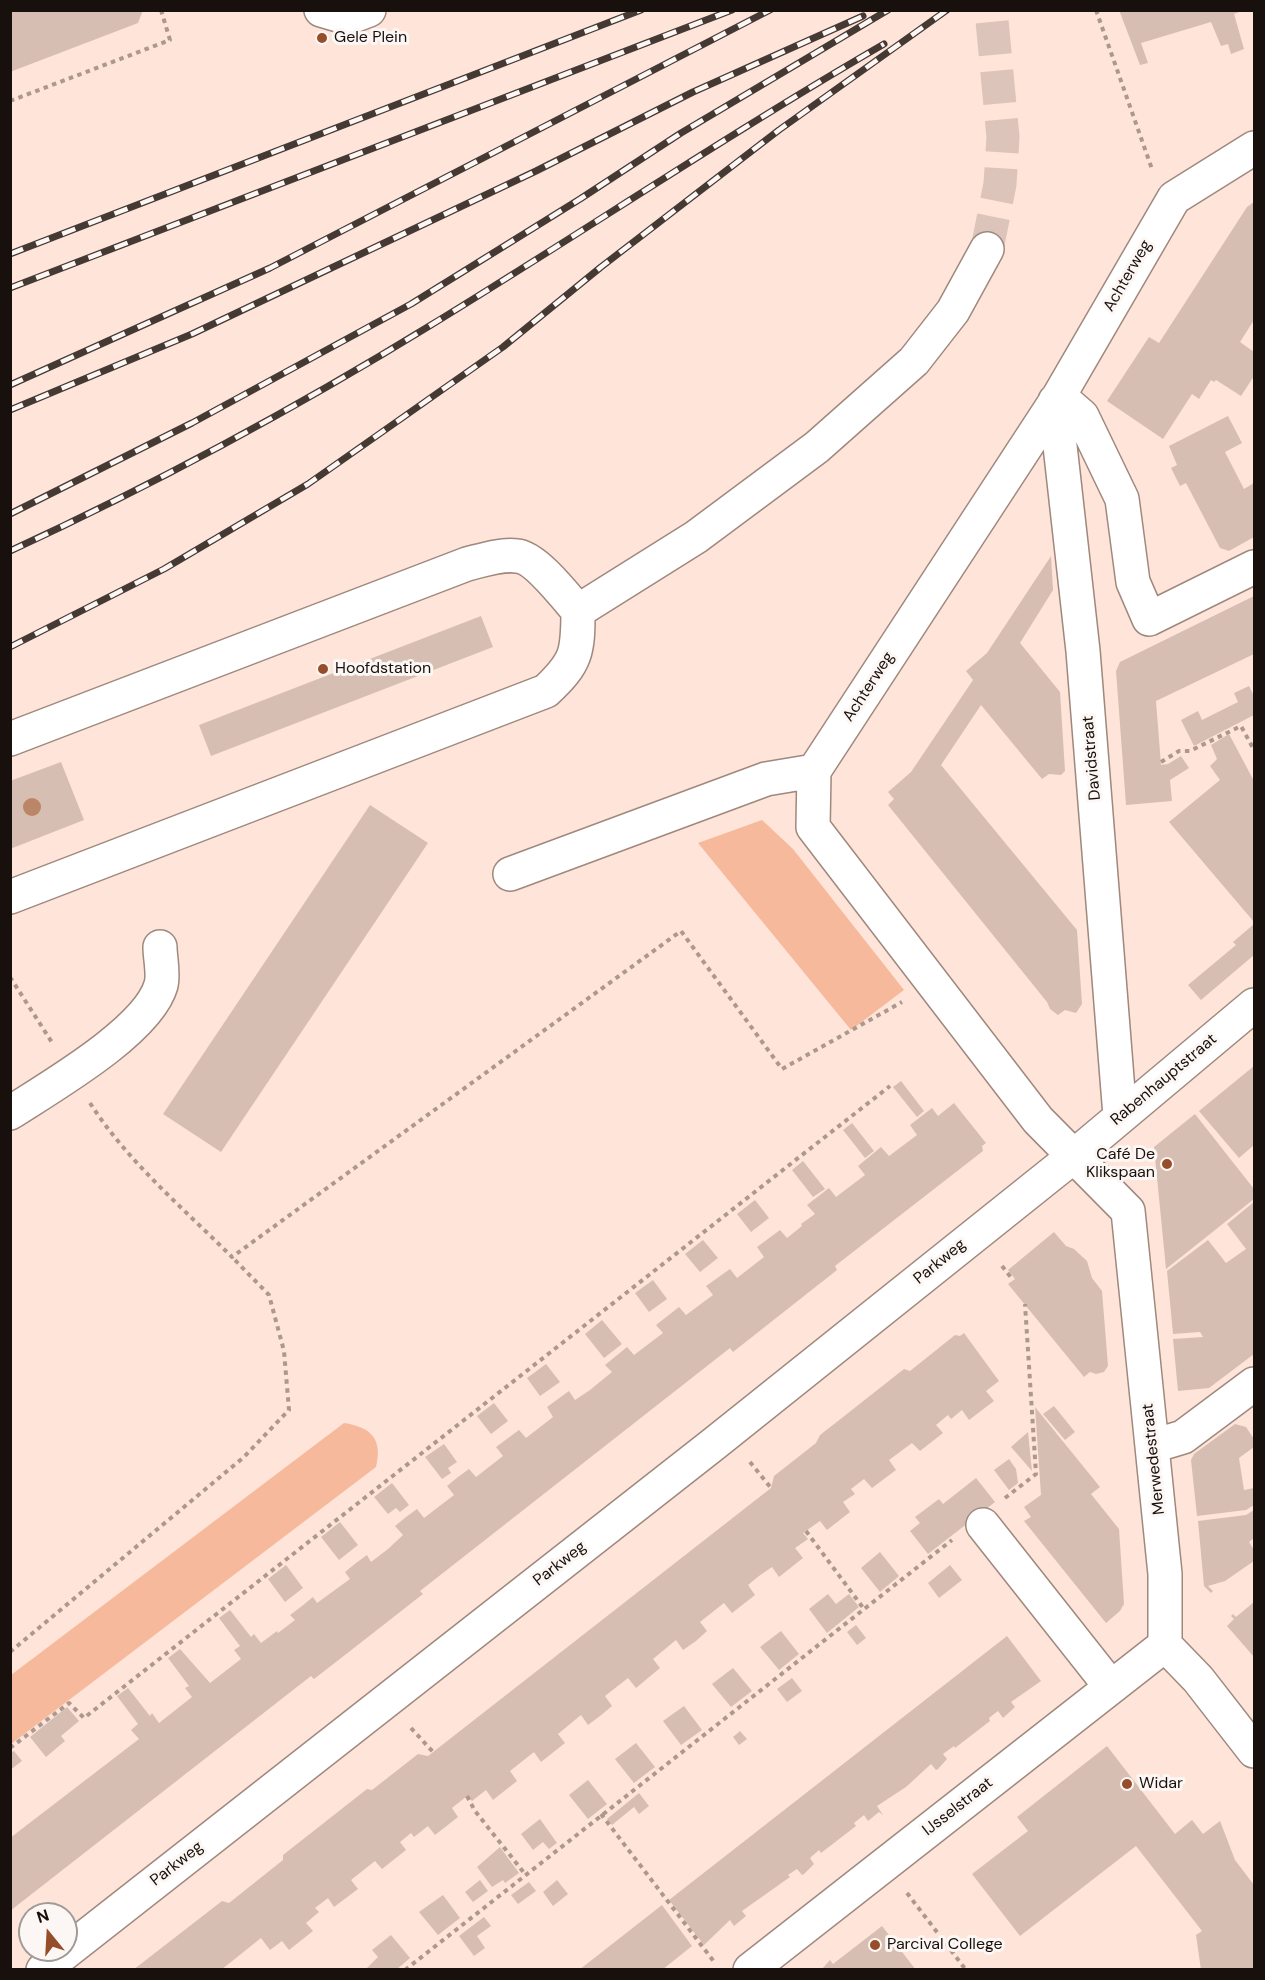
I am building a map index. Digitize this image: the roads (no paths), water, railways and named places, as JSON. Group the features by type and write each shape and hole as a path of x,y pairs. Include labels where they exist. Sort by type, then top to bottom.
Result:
{"street":[{"path":"321,10 348,18 369,10"},
{"name":"Achterweg","path":"814,771 1057,398 1174,198 1254,148"},
{"path":"578,611 696,537 817,447 914,361 952,311 987,249"},
{"path":"1057,398 1082,416 1122,499 1133,582 1149,619 1254,567"},
{"name":"Davidstraat","path":"1057,398 1083,651 1120,1116"},
{"path":"10,739 467,564 495,557 520,555 550,578 578,611 578,648 566,672 546,691 10,897"},
{"path":"510,874 766,779 814,771 813,827 1038,1120 1074,1156"},
{"path":"10,1113 71,1073 141,1017 161,984 160,947"},
{"name":"Rabenhauptstraat","path":"1074,1156 1254,1005"},
{"name":"Merwedestraat","path":"1074,1156 1128,1211 1165,1574 1165,1645"},
{"name":"Parkweg","path":"43,1970 687,1465 1074,1156"},
{"path":"1153,1446 1183,1437 1254,1384"},
{"path":"972,1528 1111,1687"},
{"path":"1165,1645 1198,1679 1254,1751"},
{"name":"IJsselstraat","path":"750,1970 1165,1645"}],"tunnel":[{"path":"987,249 1000,184 1003,137 991,10"}],"railway":[{"path":"10,254 641,10"},
{"path":"10,288 732,10"},
{"path":"10,385 270,268 770,10"},
{"path":"10,514 192,423 411,304 681,133 888,10"},
{"path":"10,647 164,569 308,484 503,347 601,267 779,130 947,10"},
{"path":"10,410 192,334 536,171 693,92 863,16"},
{"path":"10,551 171,472 329,386 488,290 770,112 884,44"}],"place":[{"name":"Gele Plein","path":"322,38"},
{"name":"Hoofdstation","path":"323,669"},
{"name":"Café De Klikspaan","path":"1167,1164"},
{"name":"Widar","path":"1127,1784"},
{"name":"Parcival College","path":"875,1945"}]}
